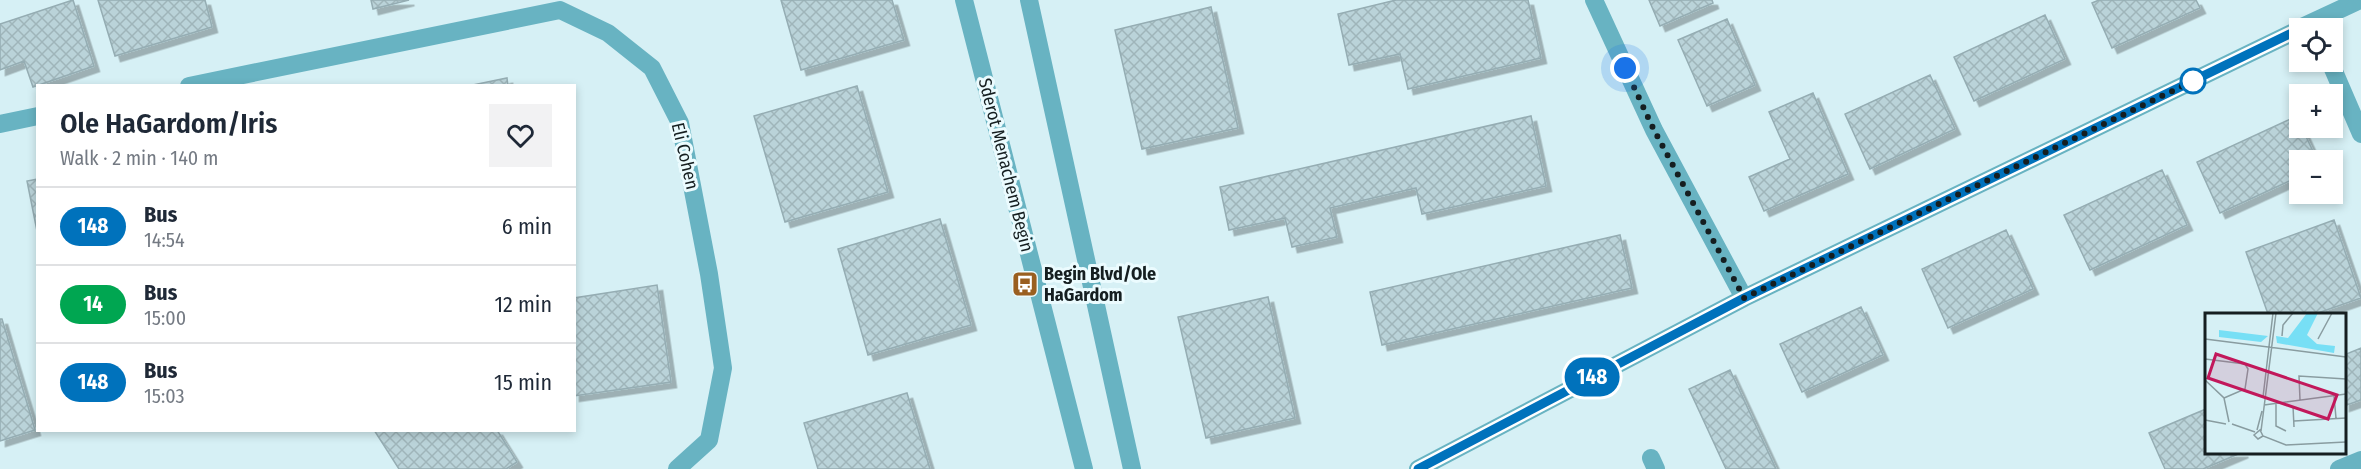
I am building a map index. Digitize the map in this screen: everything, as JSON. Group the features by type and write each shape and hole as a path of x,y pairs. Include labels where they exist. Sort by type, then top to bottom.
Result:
{"street":[{"name":"Sderot Menachem Begin","path":"964,0 1084,469"},
{"path":"1029,0 1132,469"},
{"path":"1594,0 1654,130 1744,298"},
{"path":"2325,18 2360,0"},
{"name":"Eli Cohen","path":"199,84 560,10 608,33 652,68 680,123 709,274 723,368 709,440 677,469"},
{"path":"1418,469 1744,298 2289,36"},
{"path":"2334,72 2361,134"},
{"path":"0,124 36,116"},
{"path":"2339,469 2361,460"}],"building":[{"path":"73,0 94,66 36,84 33,87 24,61 0,70 0,24"},
{"path":"98,0 205,0 212,27 115,56"},
{"path":"371,0 409,0 373,9"},
{"path":"781,0 892,0 904,40 801,70"},
{"path":"1396,0 1528,0 1541,58 1408,89 1400,54 1349,65 1338,14"},
{"path":"1649,0 1712,0 1713,3 1660,26"},
{"path":"2099,0 2196,0 2200,8 2112,48 2092,3"},
{"path":"1211,7 1238,128 1142,149 1115,30"},
{"path":"2045,15 2065,59 1974,101 1954,57"},
{"path":"1727,19 1755,85 1707,106 1678,40"},
{"path":"1930,75 1955,129 1870,169 1845,114"},
{"path":"507,78 508,84 478,84"},
{"path":"857,86 888,192 785,222 754,116"},
{"path":"1813,93 1848,174 1764,211 1749,177 1790,159 1769,112"},
{"path":"1531,116 1546,186 1422,214 1416,188 1330,208 1337,237 1292,247 1285,218 1229,230 1220,187"},
{"path":"2289,120 2289,138 2307,138 2312,150 2289,150 2289,181 2220,213 2197,162"},
{"path":"2162,170 2187,225 2090,270 2064,215"},
{"path":"36,179 36,226 27,181"},
{"path":"940,219 971,325 868,355 838,249"},
{"path":"2334,220 2361,298 2318,313 2268,313 2246,252"},
{"path":"2006,230 2033,289 1948,328 1922,269"},
{"path":"1620,235 1632,288 1382,345 1370,292"},
{"path":"657,285 671,382 576,396 576,298"},
{"path":"1268,297 1295,418 1206,438 1178,317"},
{"path":"1861,307 1883,355 1802,392 1780,344"},
{"path":"0,319 2,319 35,430 0,441"},
{"path":"2361,348 2361,400 2346,405 2346,354"},
{"path":"1730,370 1776,469 1726,469 1689,389"},
{"path":"907,393 930,469 818,469 804,423"},
{"path":"2205,409 2205,454 2238,454 2203,469 2165,469 2149,433"},
{"path":"375,432 498,432 517,462 506,469 399,469"}],"bus line":[{"name":"148","path":"1418,469 1744,298 2289,34"}],"place":[{"name":"Begin Blvd/Ole HaGardom","path":"1025,284"}],"route":[{"path":"1625,68 1654,130 1744,298 2193,81"}]}
